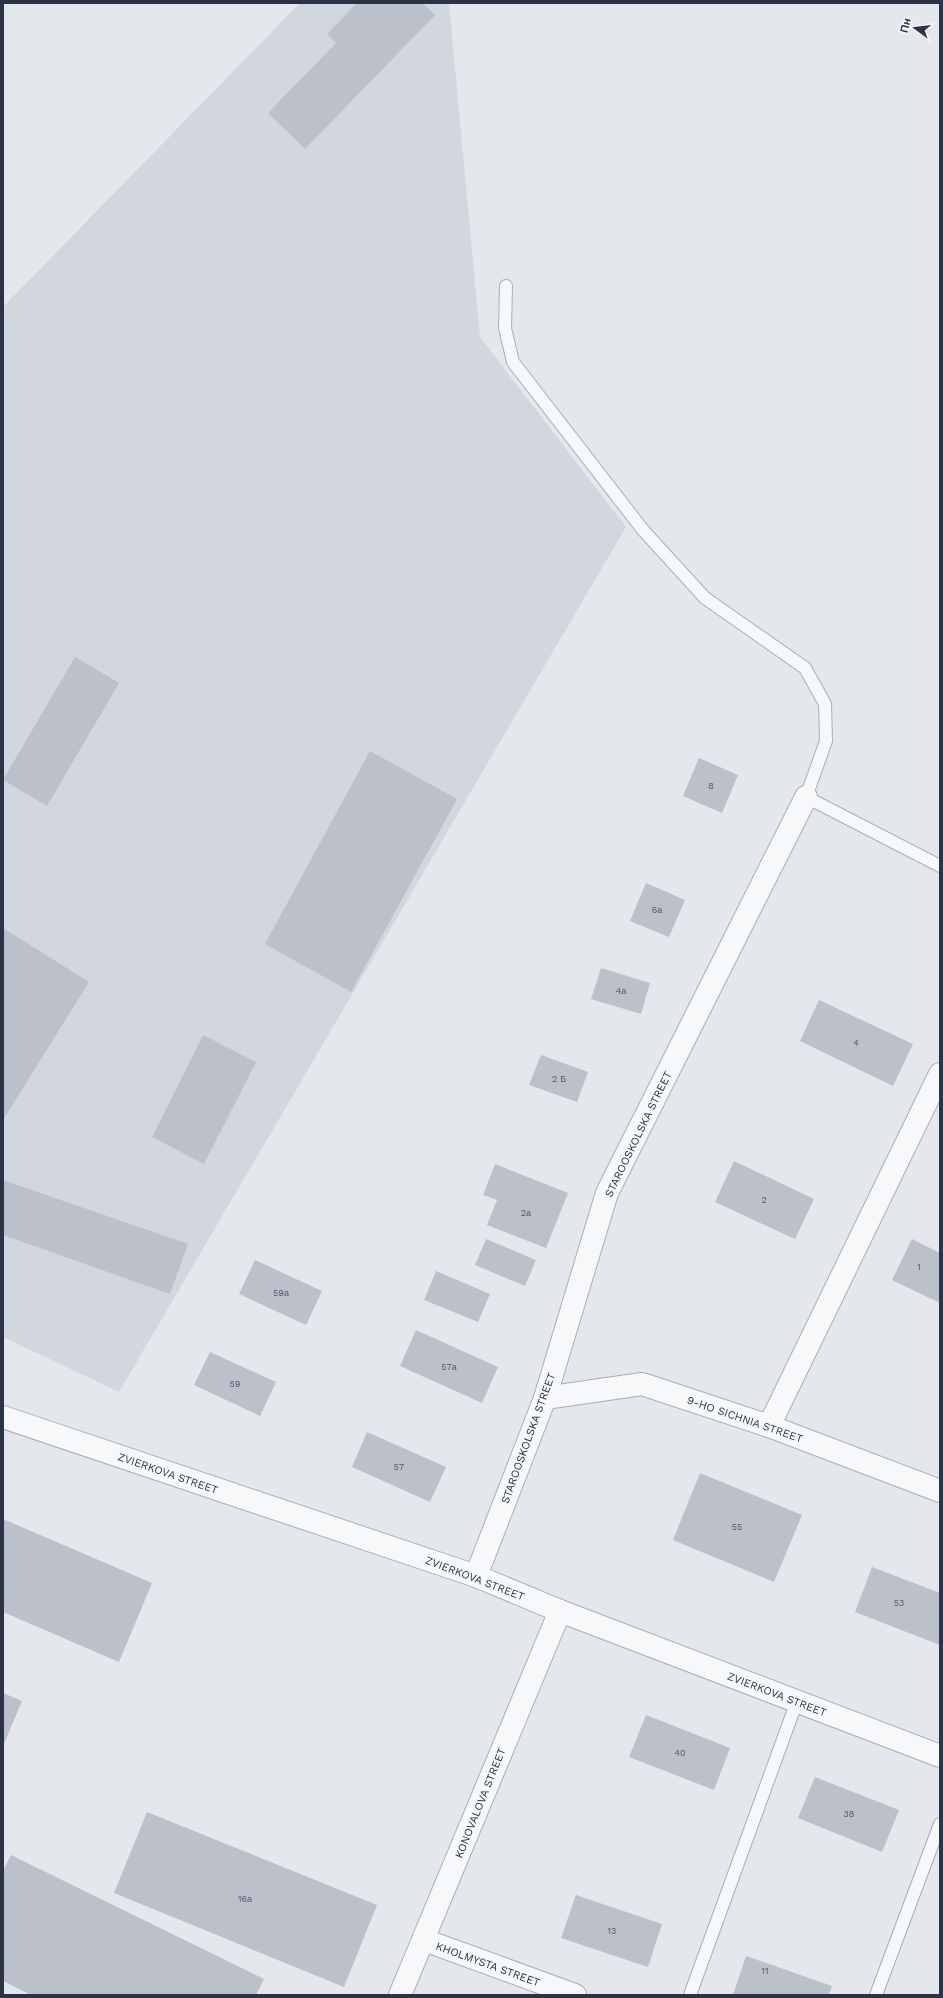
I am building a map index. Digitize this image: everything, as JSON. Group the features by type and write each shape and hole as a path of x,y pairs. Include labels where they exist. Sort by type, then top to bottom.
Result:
{"street":[{"name":"STAROOSKOLSKA STREET","path":"476,1576 545,1398 607,1193 806,797"},
{"path":"769,1426 940,1074"},
{"name":"9-HO SICHNIA STREET","path":"545,1398 642,1384 769,1426 940,1491"},
{"name":"ZVIERKOVA STREET","path":"3,1417 476,1576 560,1611 940,1756"},
{"name":"KONOVALOVA STREET","path":"400,1995 560,1611"},
{"name":"KHOLMYSTA STREET","path":"424,1940 575,1995"}],"lane":[{"path":"506,286 505,328 514,362 643,530 706,598 805,668 825,704 826,741 806,797 940,866"},
{"path":"690,1995 797,1701"},
{"path":"876,1995 940,1824"}],"shaded area":[{"path":"300,3 449,3 480,337 626,527 119,1392 3,1337 3,307"}],"building":[{"path":"357,3 422,3 435,15 305,149 268,113 336,43 327,34"},
{"path":"75,657 119,683 47,806 3,780"},
{"path":"370,751 457,799 351,992 265,944"},
{"path":"699,758 738,775 722,813 683,796"},
{"path":"646,883 685,900 669,937 630,921"},
{"path":"3,928 89,982 3,1120"},
{"path":"601,968 650,983 641,1014 591,999"},
{"path":"819,1000 913,1044 893,1086 800,1041"},
{"path":"203,1035 256,1062 204,1164 152,1137"},
{"path":"541,1055 588,1072 577,1102 529,1085"},
{"path":"734,1161 814,1199 795,1239 715,1202"},
{"path":"495,1164 568,1193 546,1248 487,1225 497,1200 483,1195"},
{"path":"3,1180 188,1244 170,1294 3,1235"},
{"path":"486,1239 536,1260 525,1286 475,1265"},
{"path":"912,1239 940,1253 940,1303 892,1280"},
{"path":"255,1260 322,1291 306,1325 239,1294"},
{"path":"436,1271 490,1294 478,1322 424,1300"},
{"path":"416,1330 498,1367 482,1403 400,1366"},
{"path":"210,1352 276,1382 260,1416 194,1385"},
{"path":"367,1432 446,1467 430,1502 352,1467"},
{"path":"700,1473 802,1515 774,1582 673,1540"},
{"path":"3,1519 152,1583 119,1662 3,1612"},
{"path":"872,1567 940,1593 940,1645 855,1612"},
{"path":"3,1693 22,1701 3,1746"},
{"path":"646,1715 730,1748 714,1790 629,1757"},
{"path":"815,1777 899,1810 882,1852 798,1818"},
{"path":"147,1812 377,1905 344,1987 114,1893"},
{"path":"11,1855 264,1979 256,1995 31,1995 3,1981 3,1871"},
{"path":"576,1895 662,1924 648,1967 561,1938"},
{"path":"746,1956 832,1986 829,1995 733,1995"}]}
